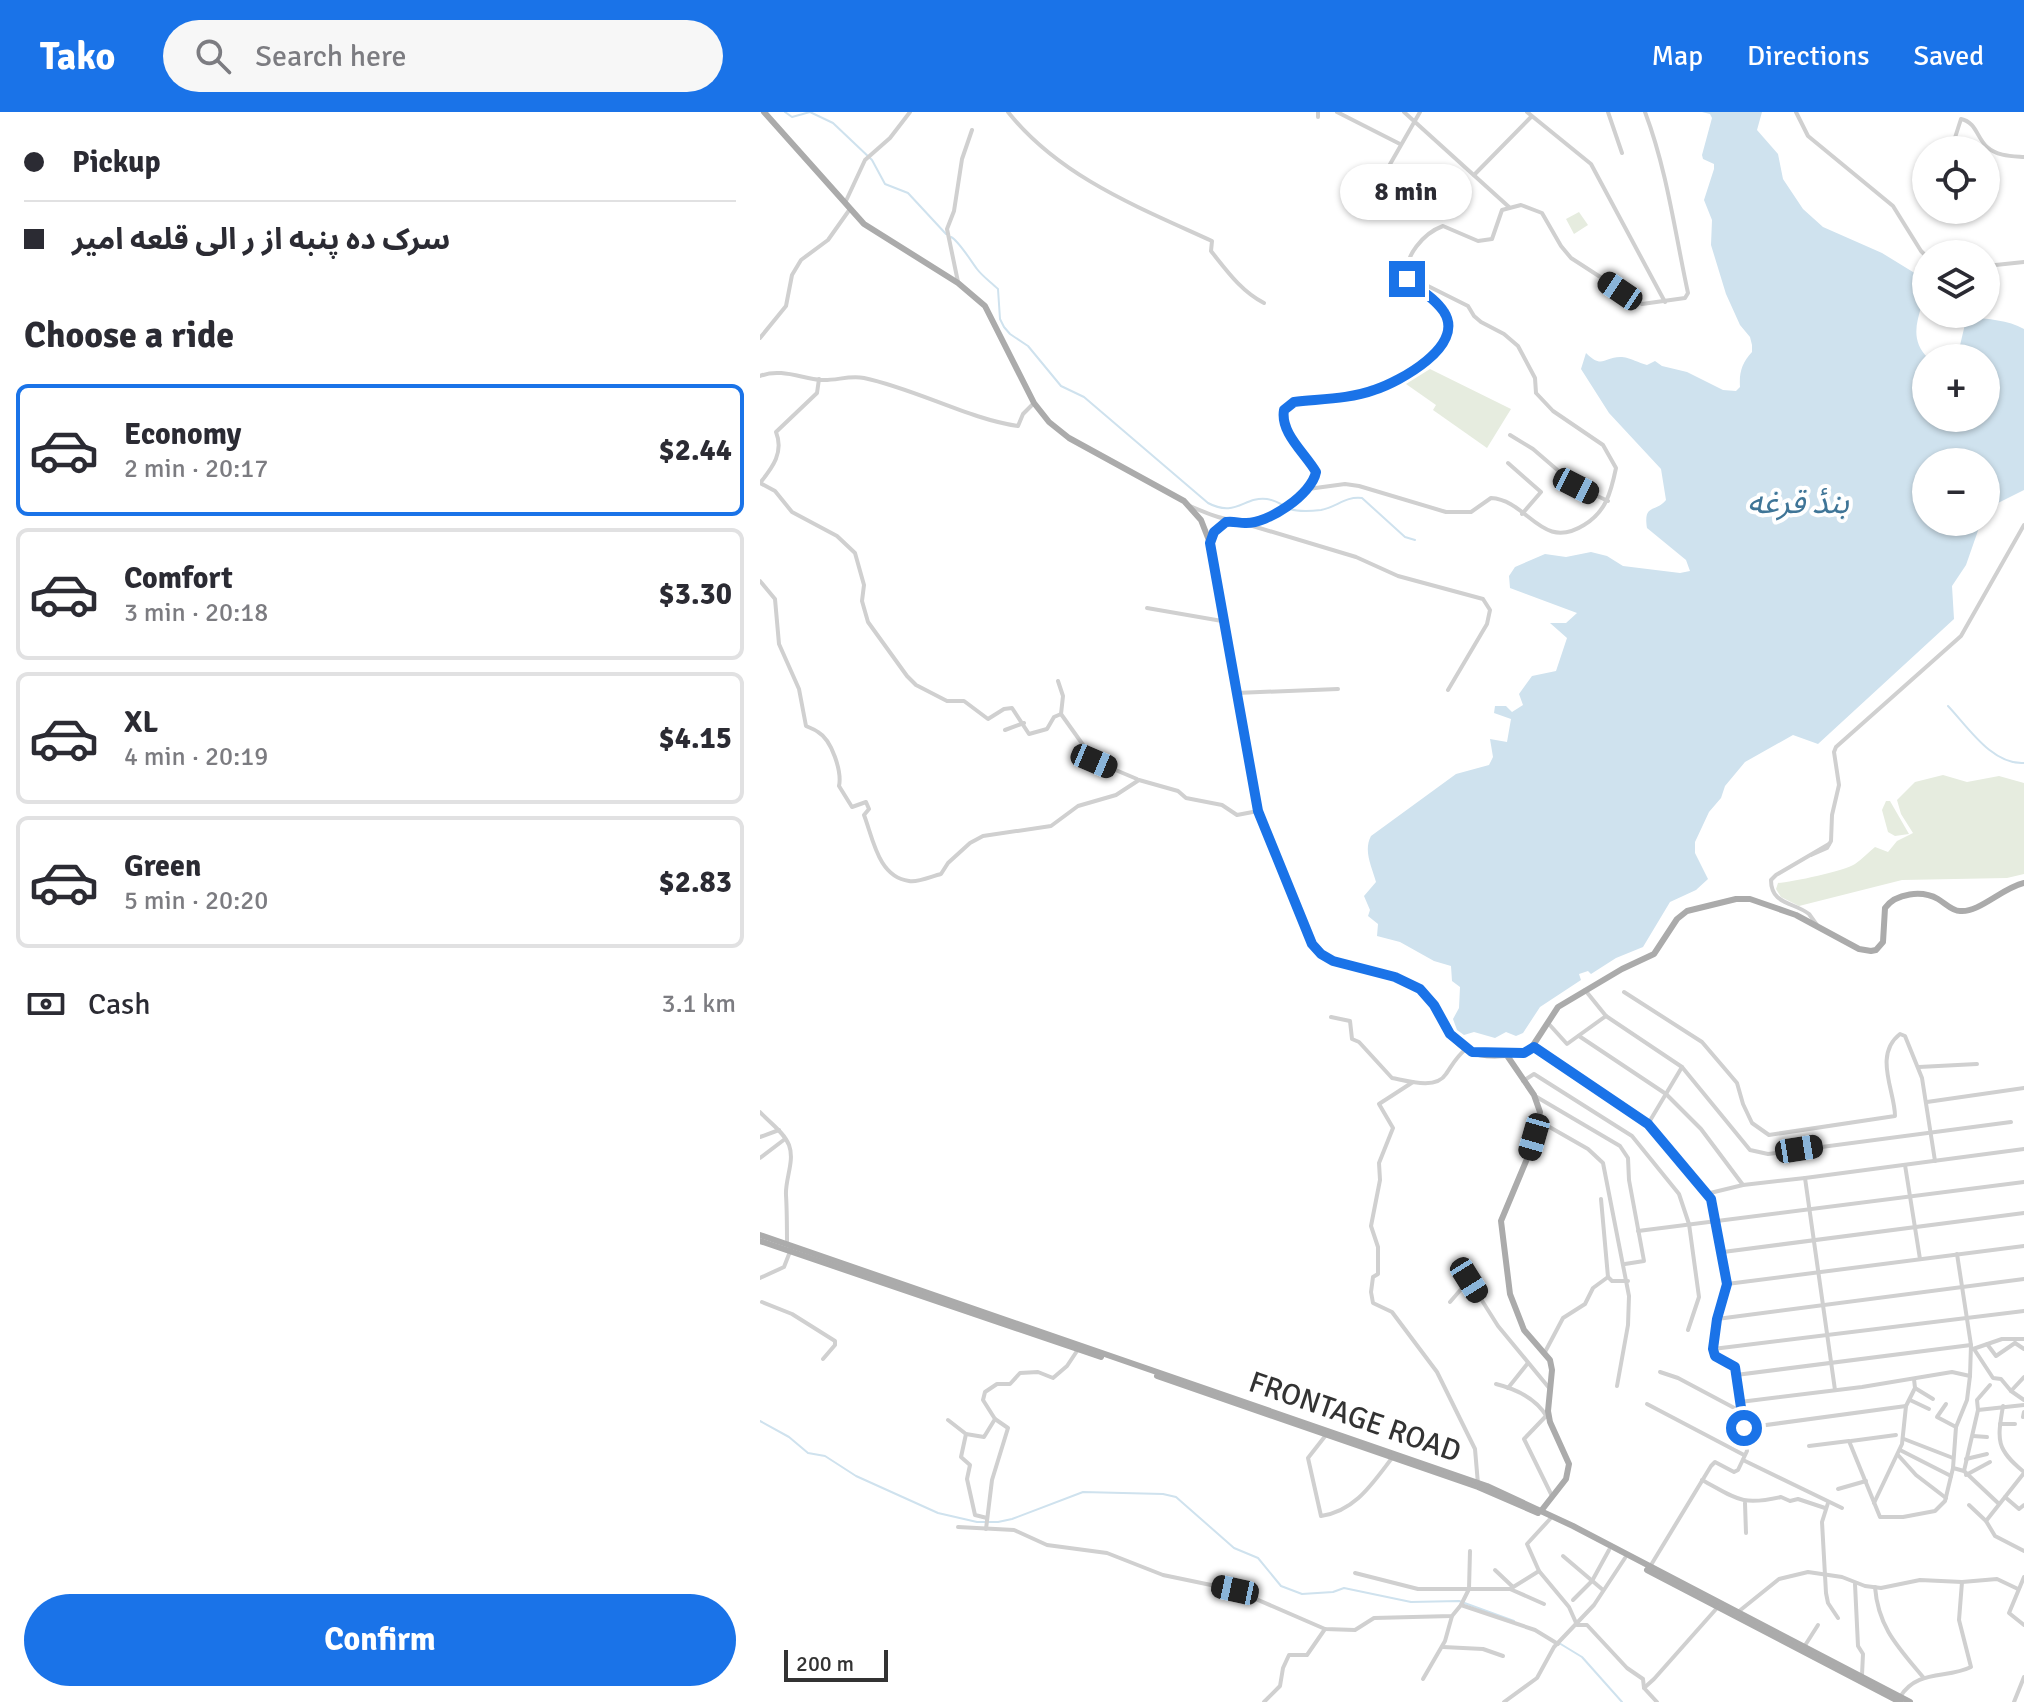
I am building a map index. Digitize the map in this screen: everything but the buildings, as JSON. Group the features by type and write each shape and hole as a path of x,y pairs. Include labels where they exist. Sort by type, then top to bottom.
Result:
{"main road":[{"path":"764,112 873,231 958,283 989,311 1034,403 1049,422 1069,438 1190,506 1201,520 1210,543 1258,811 1289,892 1316,950 1333,961 1395,977 1420,989 1434,1005 1450,1034 1466,1049 1478,1054 1506,1054 1524,1053 1534,1047 1558,1007 1654,954 1677,919 1693,909 1736,899 1750,899 1796,915 1859,949 1871,951 1883,942 1885,908 1893,901 1923,894 1938,899 1954,911 1963,912 1978,907 2003,890 2024,883"},
{"path":"1506,1054 1534,1095 1540,1112 1529,1154 1501,1221 1514,1307 1524,1330 1550,1360 1548,1419 1569,1464 1566,1479 1541,1512 1717,1608 1861,1679"},
{"name":"FRONTAGE ROAD","path":"760,1238 1478,1484 1541,1512 1738,1612 1900,1700 1910,1702"},
{"path":"790,1248 1077,1351 1478,1484"}],"street":[{"path":"760,338 786,306 792,275 801,260 828,240 847,206 865,160 890,138 910,112"},
{"path":"1008,112 1047,154 1090,183 1212,241 1211,251 1246,294 1264,303"},
{"path":"1337,112 1400,144"},
{"path":"1404,112 1509,207"},
{"path":"1389,166 1420,112"},
{"path":"1527,112 1591,164 1665,302"},
{"path":"1608,112 1622,153"},
{"path":"1245,523 1281,511 1314,481 1316,472 1285,428 1284,410 1294,402 1373,391 1425,364 1446,336 1448,322 1444,311 1407,279 1405,272 1417,244 1430,231 1443,226 1478,241 1492,239 1502,210 1521,205 1542,213 1571,258 1642,304 1685,298 1688,293 1656,142 1645,112"},
{"path":"1796,112 1808,136 1893,206 1914,240"},
{"path":"1474,175 1532,117"},
{"path":"1954,136 1961,119 1965,119 1979,136"},
{"path":"958,283 947,232 954,211 962,159 970,144 972,130"},
{"path":"2000,154 2024,157"},
{"path":"1308,489 1345,484 1359,486 1446,512 1471,512 1491,498 1503,498 1546,530 1560,534 1575,531 1591,521 1608,501 1616,468 1603,445 1553,411 1536,393 1535,378 1518,346 1504,334 1481,322 1468,306 1426,285 1411,258"},
{"path":"2000,265 2024,262"},
{"path":"760,376 790,373 819,379 864,378 904,389 996,423 1018,426 1023,414 1034,403"},
{"path":"819,379 817,393 776,432 780,445 776,462 760,483 775,491 792,512 837,536 855,553 864,585 862,601 868,622 901,670 916,685 947,701 964,701 990,720 1004,709 1012,708 1029,734 1047,729 1054,717 1061,714"},
{"path":"1510,435 1533,449 1576,486 1608,501"},
{"path":"1508,463 1541,492 1522,514"},
{"path":"1190,506 1217,518 1245,523 1356,557 1398,576 1483,599 1490,610 1487,624 1448,690"},
{"path":"1210,543 1214,532 1222,524 1236,521"},
{"path":"1818,927 1809,914 1781,902 1771,888 1771,880 1821,852 1829,844 1839,785 1836,747 1961,636 2024,525"},
{"path":"760,581 775,599 779,644 799,689 806,726 821,734 830,748 842,775 839,786 852,807 866,802 869,809 864,815 874,846 891,873 911,882 941,874 948,863 970,843 983,836 1051,826 1078,806 1116,795 1139,780"},
{"path":"1147,608 1222,621"},
{"path":"1058,681 1063,696 1061,714 1094,761 1139,780 1178,791 1186,798 1222,805 1237,815 1258,811"},
{"path":"1236,693 1338,689"},
{"path":"1005,730 1024,723"},
{"path":"1585,990 1606,1016 1682,1067 1750,1150 1758,1154 2011,1122"},
{"path":"1624,992 1702,1042 1737,1083 1752,1123 1769,1135 1895,1116 1894,1097 1885,1075 1893,1040 1900,1034 1905,1036 1919,1067 1935,1161"},
{"path":"1547,1021 1567,1044 1606,1016"},
{"path":"1331,1017 1350,1021 1352,1039 1359,1042 1392,1078 1435,1082 1444,1078 1455,1057 1466,1049"},
{"path":"1579,1036 1666,1094 1701,1129 1743,1185"},
{"path":"1534,1047 1648,1124 1711,1199 1723,1252 1727,1284 1717,1319 1713,1349 1715,1356 1735,1367 1747,1451 1734,1472 1715,1462 1649,1569"},
{"path":"1919,1067 1977,1064"},
{"path":"1648,1124 1682,1067"},
{"path":"1523,1081 1534,1074 1632,1136 1679,1194 1689,1224 1699,1297 1688,1330"},
{"path":"1413,1082 1379,1104 1393,1128 1379,1163 1380,1180 1371,1226 1378,1247 1378,1274 1373,1277 1371,1292 1373,1303 1396,1316 1445,1387 1475,1449 1478,1484"},
{"path":"1927,1102 2024,1088"},
{"path":"1534,1095 1620,1146 1628,1158 1644,1261 1625,1264"},
{"path":"760,1112 779,1130 790,1153 786,1193 790,1248 784,1267 760,1278"},
{"path":"1539,1121 1588,1149 1603,1163 1628,1281 1628,1325 1617,1386"},
{"path":"760,1137 779,1130"},
{"path":"760,1158 785,1139"},
{"path":"1706,1194 1743,1185 2024,1149"},
{"path":"1905,1165 1920,1259"},
{"path":"1805,1178 1835,1390"},
{"path":"1638,1231 2024,1182"},
{"path":"1601,1199 1608,1277 1612,1281 1628,1281"},
{"path":"1723,1252 2024,1213"},
{"path":"1727,1284 2024,1246"},
{"path":"1849,1441 1880,1517 1903,1517 1935,1511 1946,1498 1952,1476 1956,1427 1967,1400 1972,1347 1957,1254"},
{"path":"1544,1354 1563,1318 1585,1304 1599,1282 1608,1277"},
{"path":"1717,1319 2024,1279"},
{"path":"1450,1302 1469,1280 1498,1326 1550,1389"},
{"path":"761,1302 792,1314 835,1341 823,1359"},
{"path":"1713,1349 2024,1311"},
{"path":"1736,1375 1972,1347 2002,1339 2024,1339"},
{"path":"1987,1344 1996,1356 2012,1341"},
{"path":"2012,1341 2024,1349"},
{"path":"1972,1347 1993,1378 2001,1379 2024,1403"},
{"path":"986,1527 992,1480 1008,1428 995,1419 983,1400 985,1392 997,1384 1010,1384 1020,1373 1038,1372 1053,1378 1067,1366 1077,1351"},
{"path":"1508,1388 1528,1363"},
{"path":"1660,1372 1678,1378 1741,1411"},
{"path":"1740,1402 1952,1372 1970,1376"},
{"path":"2011,1391 2024,1377"},
{"path":"1874,1503 1904,1439 1906,1406 1915,1388 1914,1378"},
{"path":"1496,1384 1535,1401 1548,1419 1524,1439 1552,1496"},
{"path":"1965,1473 1978,1410 1978,1395 1990,1385"},
{"path":"1915,1388 1933,1399"},
{"path":"1910,1400 1929,1409"},
{"path":"1978,1410 2024,1403"},
{"path":"1647,1404 1827,1506"},
{"path":"1946,1404 1937,1417 1956,1427"},
{"path":"1744,1428 1906,1406"},
{"path":"1986,1521 2024,1472 2000,1448 2003,1406"},
{"path":"948,1420 966,1434 984,1437 995,1419"},
{"path":"2000,1424 2015,1424"},
{"path":"966,1434 961,1457 970,1465 967,1479 975,1515 988,1518"},
{"path":"1326,1435 1308,1458 1321,1516 1360,1499 1392,1458"},
{"path":"1809,1446 1896,1435"},
{"path":"1973,1436 1987,1437"},
{"path":"1904,1439 1953,1458"},
{"path":"1899,1452 1952,1476"},
{"path":"1899,1452 1916,1475 1946,1498"},
{"path":"1966,1459 1987,1454"},
{"path":"2017,1466 2024,1459"},
{"path":"1965,1473 1990,1462"},
{"path":"1953,1468 1965,1473 1999,1504"},
{"path":"1702,1480 1745,1503 1781,1497 1842,1508"},
{"path":"1838,1489 1866,1481"},
{"path":"2004,1496 2019,1509 2024,1505"},
{"path":"1745,1503 1746,1533"},
{"path":"1969,1505 1986,1521 1995,1536 2024,1551"},
{"path":"1827,1506 1822,1522 1828,1603 1838,1618"},
{"path":"1550,1519 1527,1544 1539,1571 1569,1607 1577,1625"},
{"path":"958,1527 1014,1530 1047,1545 1107,1553 1163,1575 1235,1590 1325,1629 1355,1630 1374,1618 1452,1616"},
{"path":"1573,1600 1592,1581 1609,1550"},
{"path":"1423,1679 1443,1647 1452,1616 1469,1589 1470,1551"},
{"path":"1563,1556 1603,1590"},
{"path":"1504,1702 1537,1678 1558,1644 1577,1625 1625,1558"},
{"path":"1495,1570 1511,1588 1544,1604"},
{"path":"1355,1573 1418,1589 1469,1589 1511,1588 1539,1571"},
{"path":"1738,1612 1779,1579 1808,1572 1842,1577 1855,1584 1875,1587 1920,1580 1962,1582 1997,1579 2018,1589"},
{"path":"2024,1577 2009,1613 2024,1625"},
{"path":"1900,1700 1903,1692 1923,1677 1971,1667 1959,1620 1962,1582"},
{"path":"1855,1584 1858,1646 1863,1654 1861,1679"},
{"path":"1875,1587 1880,1620 1901,1652 1923,1677"},
{"path":"1462,1602 1535,1630 1558,1644"},
{"path":"1644,1688 1717,1608"},
{"path":"1577,1625 1587,1625 1627,1668 1643,1679 1644,1688 1657,1702"},
{"path":"1804,1647 1818,1625"},
{"path":"1264,1702 1280,1686 1289,1655 1307,1655 1325,1629"},
{"path":"1443,1647 1483,1649 1503,1656"},
{"path":"2014,1702 2024,1677"}],"shaded area":[{"path":"1579,212 1588,225 1574,234 1566,219"},
{"path":"1430,369 1511,409 1487,448 1433,410 1436,405 1406,384"},
{"path":"1943,775 1967,782 1999,776 2024,783 2024,874 2007,878 1902,880 1799,906 1781,897 1776,889 1778,883 1849,867 1875,847 1888,852 1897,841 1913,833 1901,814 1897,800 1915,782"},
{"path":"1886,801 1890,801 1909,834 1895,836 1888,832 1882,810"}],"water":[{"name":"بندٔ قرغه","path":"1702,112 1762,112 1757,130 1778,154 1783,179 1803,209 1823,227 1882,253 1912,271 1912,328 1916,328 1919,344 1912,344 1912,432 2000,432 2000,344 1960,344 1964,328 2000,328 2000,321 2024,329 2024,490 2000,502 2000,448 1912,448 1912,536 1976,536 1966,565 1952,586 1954,619 1818,744 1793,735 1745,762 1725,786 1695,842 1695,853 1708,879 1696,890 1670,902 1643,947 1616,958 1591,974 1588,971 1579,974 1581,980 1540,1007 1523,1033 1516,1036 1506,1032 1495,1038 1474,1032 1464,1035 1457,1030 1453,1019 1459,1008 1460,987 1452,981 1451,966 1434,961 1400,942 1377,936 1378,924 1368,916 1370,910 1364,896 1376,882 1369,859 1369,842 1371,836 1456,774 1489,765 1493,757 1490,739 1507,742 1511,719 1494,713 1495,706 1506,706 1512,712 1523,705 1519,694 1532,676 1556,671 1567,638 1550,623 1566,623 1577,613 1510,588 1509,576 1515,567 1545,554 1566,557 1591,552 1607,556 1623,566 1680,573 1690,571 1686,560 1647,528 1649,512 1666,500 1661,469 1609,413 1581,369 1586,353 1596,361 1622,357 1647,365 1655,361 1662,366 1687,372 1723,390 1736,391 1740,387 1742,368 1752,352 1752,345 1726,294 1711,245 1712,220 1704,200 1714,164 1703,159 1702,155 1712,118 1710,114"}],"waterway":[{"path":"785,112 792,117 810,112 833,123 872,160 885,184 908,193 946,234"},
{"path":"951,237 979,272 998,289 1000,319 1010,334 1028,346 1061,386 1084,397 1208,503 1233,508 1252,500 1267,499 1297,511 1310,511 1362,498 1405,537 1415,540"},
{"path":"1948,706 1991,751 2001,758 2024,763"},
{"path":"760,1421 789,1437 808,1453 825,1456 856,1476 938,1513 977,1522 998,1522 1083,1492 1163,1494 1176,1497 1234,1548 1258,1558 1281,1586 1302,1594 1333,1592 1344,1588 1411,1602 1459,1601 1514,1621"},
{"path":"1559,1643 1582,1657 1622,1702"}],"route":[{"path":"1407,279 1444,311 1448,322 1446,336 1438,350 1425,364 1373,391 1294,402 1284,410 1285,428 1316,472 1314,481 1281,511 1261,520 1222,524 1214,532 1210,543 1258,811 1289,892 1316,950 1333,961 1411,983 1426,994 1450,1034 1472,1052 1524,1053 1534,1047 1648,1124 1711,1199 1727,1284 1717,1319 1713,1349 1715,1356 1735,1367 1744,1428"}]}
